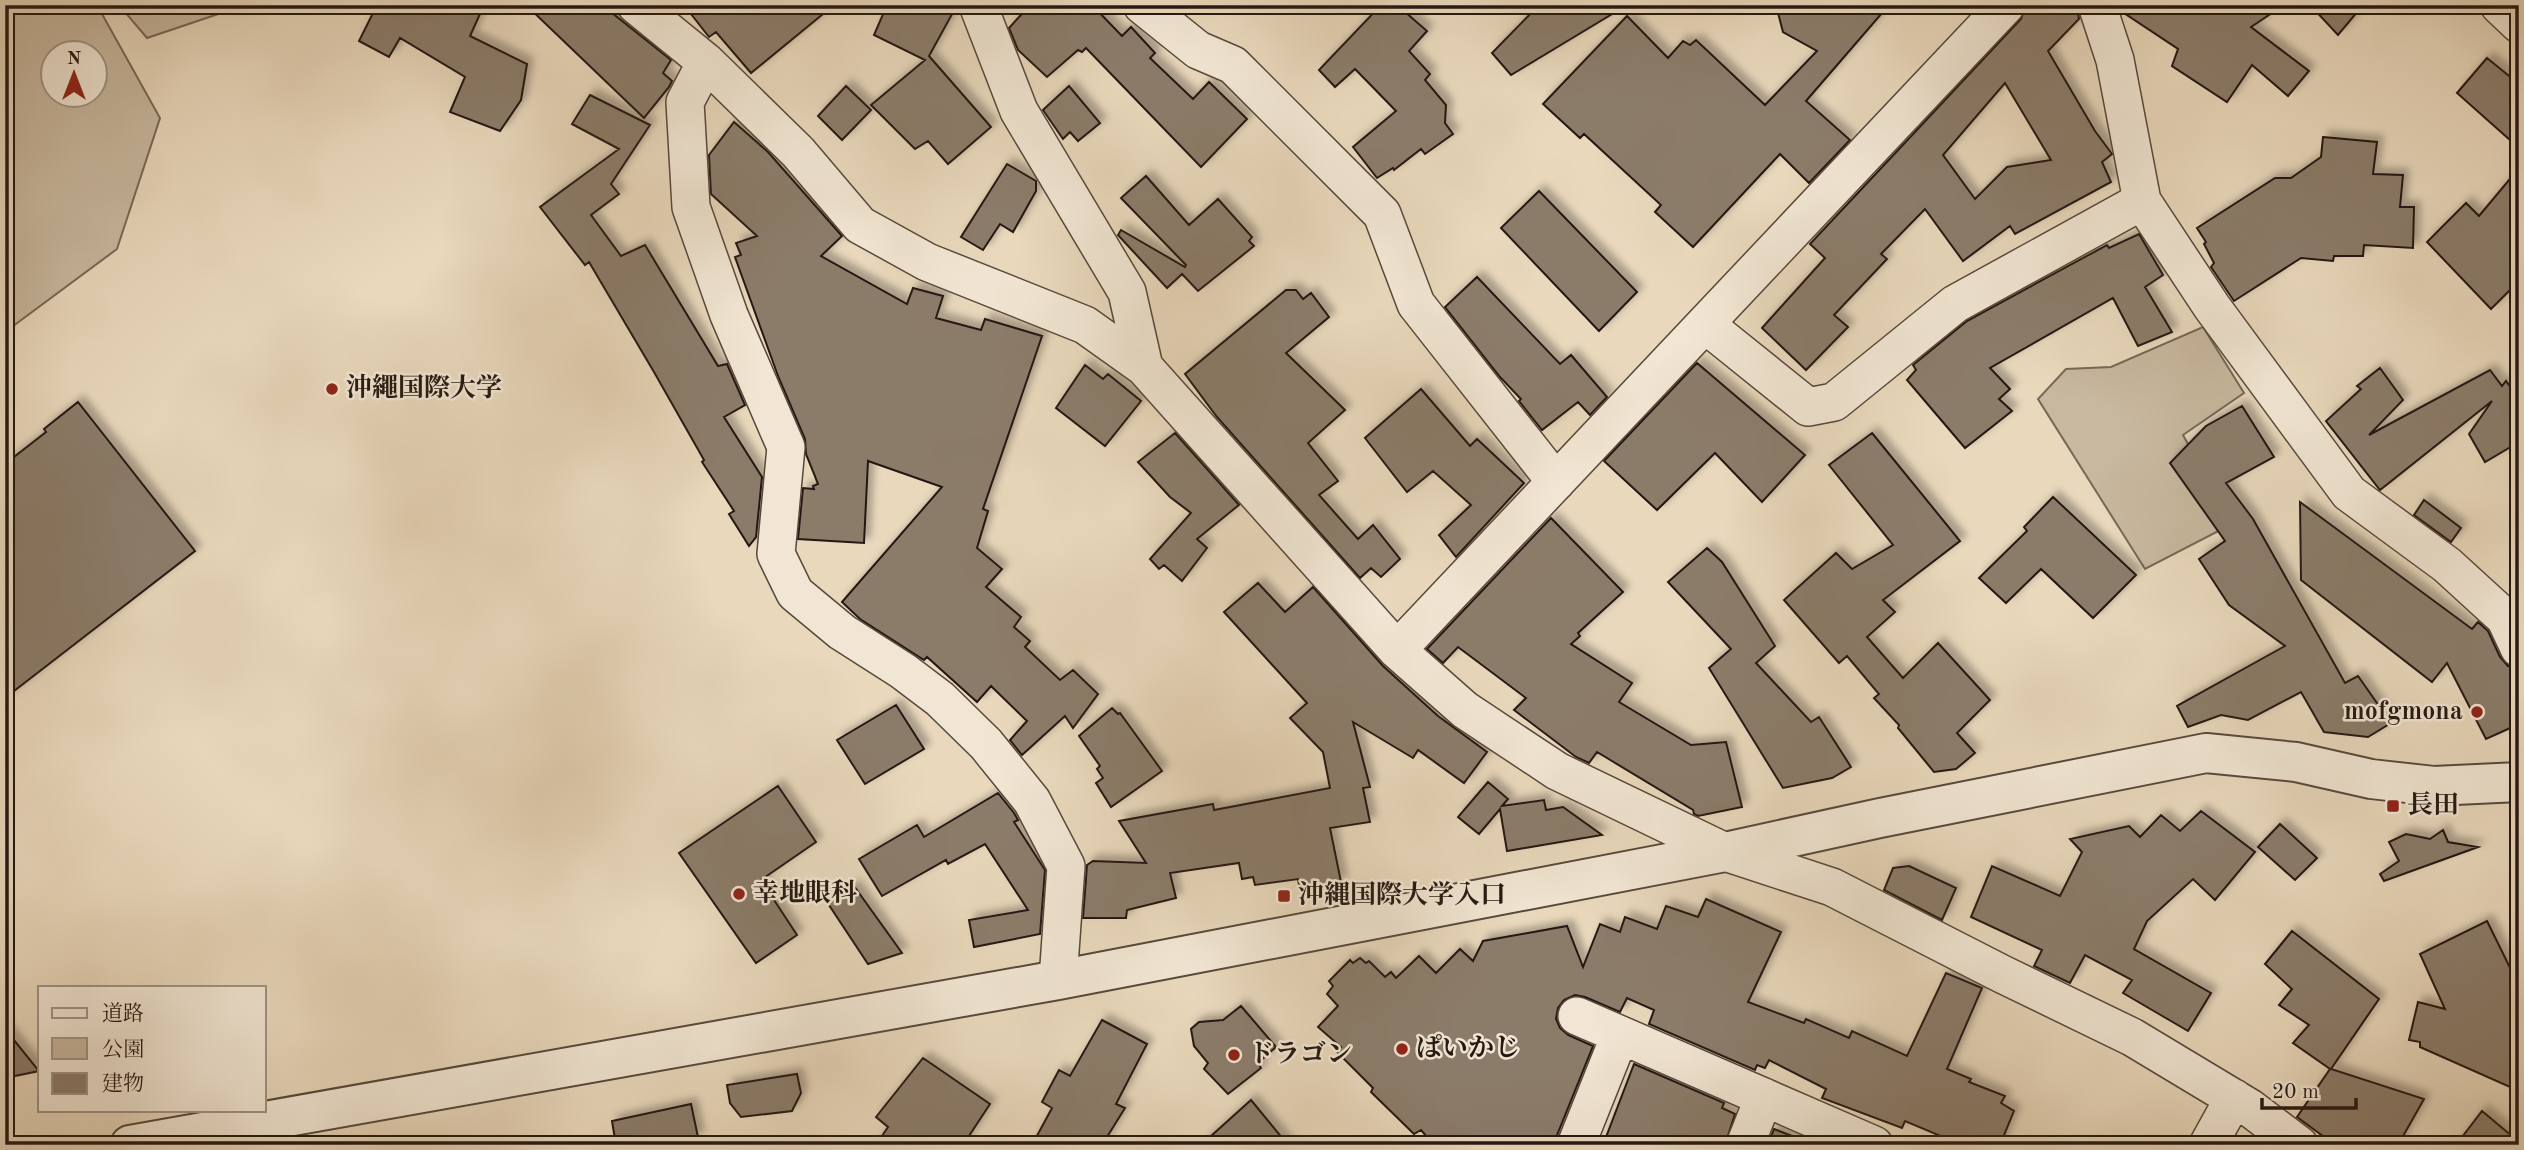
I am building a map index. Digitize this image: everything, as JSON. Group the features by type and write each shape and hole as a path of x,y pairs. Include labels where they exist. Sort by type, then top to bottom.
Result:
{"street":[{"path":"636,5 706,62 798,152 860,225 927,262 1084,325 1144,367 1397,650 1465,710 1557,771 1725,852 1832,887 2132,1037 2234,1098 2299,1145"},
{"path":"978,5 1019,111 1127,292 1144,367"},
{"path":"1142,5 1198,50 1233,65 1382,214 1416,304 1556,482"},
{"path":"1397,650 1706,326 2006,5"},
{"path":"2098,5 2115,60 2142,201 2212,307 2349,493 2447,565 2505,618 2519,648"},
{"path":"2499,5 2519,24"},
{"path":"706,62 685,102 691,207 729,315 786,447 776,554 795,593 842,632 903,671 940,699 986,744 1032,801 1066,866 1058,980"},
{"path":"1706,326 1808,407 1834,402 1955,304 2142,201"},
{"path":"130,1145 244,1133 1058,980 1725,852 2206,753 2296,762 2371,779 2434,786 2519,782"},
{"path":"1577,1016 1874,1145"},
{"path":"1576,1145 1619,1035"},
{"path":"1745,1145 1764,1097"},
{"path":"2208,1145 2234,1098"}],"green space":[{"path":"5,5 97,5 160,118 117,249 5,332"},
{"path":"119,5 245,5 147,38"},
{"path":"2203,327 2244,393 2183,435 2232,524 2145,569 2038,399 2066,369 2111,367"}],"building":[{"path":"377,5 484,5 470,36 527,64 521,100 500,131 450,112 465,77 400,38 389,57 359,41"},
{"path":"526,5 602,5 671,60 663,73 672,81 669,87 644,118"},
{"path":"684,5 834,5 751,73 716,32 709,37"},
{"path":"887,5 957,5 929,56 991,127 948,164 928,141 915,149 871,105 925,60 874,35"},
{"path":"1030,5 1092,5 1122,36 1131,27 1155,53 1150,58 1193,99 1209,82 1247,119 1201,167 1086,48 1082,52 1078,50 1047,77 1018,50 1009,28"},
{"path":"1381,5 1397,5 1427,31 1409,51 1430,74 1425,80 1446,105 1445,123 1453,134 1425,154 1421,149 1394,170 1393,168 1377,178 1353,147 1396,111 1355,69 1335,87 1319,70"},
{"path":"1539,5 1627,5 1511,75 1492,53"},
{"path":"1776,5 1889,5 1806,101 1850,140 1809,183 1780,154 1693,247 1655,212 1661,205 1584,134 1580,138 1543,104 1627,16 1668,58 1683,41 1690,45 1696,40 1765,105 1817,51 1783,32"},
{"path":"2026,5 2077,5 2079,19 2048,51 2095,131 2112,154 2102,162 2111,182 2015,234 2010,226 1963,261 1925,209 1881,254 1887,259 1834,315 1848,327 1806,370 1762,328 1825,258 1810,244 2021,19","holes":["2005,83 2051,160 2007,167 1975,199 1943,155"]},
{"path":"2119,5 2284,5 2251,27 2309,71 2288,96 2252,65 2227,102 2172,66 2178,49 2121,11"},
{"path":"2310,5 2363,5 2338,35"},
{"path":"2487,58 2519,84 2519,148 2457,93"},
{"path":"846,86 871,110 842,140 818,116"},
{"path":"1069,86 1100,123 1078,141 1070,132 1063,139 1043,110"},
{"path":"590,95 650,125 611,184 619,194 591,215 621,256 645,245 718,366 727,364 745,405 724,417 762,477 756,537 749,546 729,514 734,511 702,462 704,460 589,262 585,265 540,207 619,149 572,124"},
{"path":"734,122 768,152 842,236 821,256 907,304 913,288 943,296 936,318 981,330 985,319 1042,336 983,509 988,511 977,548 1002,569 986,587 1021,617 1014,627 1030,641 1025,647 1060,680 1073,670 1098,694 1073,728 1065,716 1022,755 1010,740 1027,721 991,686 977,702 927,657 924,660 860,619 842,602 942,487 868,461 864,543 798,539 803,488 814,489 813,486 818,484 806,454 805,439 778,376 735,257 741,255 736,243 757,236 711,194 709,155"},
{"path":"2323,137 2377,142 2373,174 2403,175 2400,207 2414,207 2413,248 2364,245 2363,256 2334,256 2333,261 2301,258 2234,301 2211,267 2214,263 2197,228 2275,178 2291,178 2321,157"},
{"path":"1007,164 1036,181 1036,191 1013,232 1000,224 983,250 961,237"},
{"path":"2519,168 2519,281 2491,309 2427,242 2466,203 2479,216"},
{"path":"1146,176 1189,225 1218,199 1252,237 1249,241 1254,246 1198,291 1182,274 1167,288 1118,235 1121,230 1185,267 1186,265 1121,198"},
{"path":"1539,191 1637,292 1599,331 1501,228"},
{"path":"2139,234 2163,275 2145,287 2172,332 2138,346 2113,298 1990,368 2010,389 1999,399 2012,411 1965,448 1907,380 1916,370 1913,365 1967,321 2107,245 2109,248"},
{"path":"1477,277 1560,364 1571,355 1607,397 1590,415 1578,402 1542,430 1519,401 1521,399 1500,377 1445,307"},
{"path":"1286,290 1296,290 1303,299 1311,293 1329,317 1286,353 1345,410 1308,443 1338,481 1319,495 1358,539 1373,525 1400,559 1381,577 1371,568 1360,578 1217,417 1185,374"},
{"path":"1697,363 1805,455 1762,502 1715,453 1657,510 1604,461"},
{"path":"1085,365 1103,379 1108,374 1141,401 1105,446 1056,408"},
{"path":"2380,368 2403,400 2369,435 2490,370 2502,386 2506,381 2519,399 2519,442 2485,462 2469,434 2492,401 2380,490 2326,421 2361,389 2357,386"},
{"path":"1421,389 1470,446 1477,439 1524,483 1456,557 1439,535 1471,505 1433,471 1407,492 1365,438"},
{"path":"78,402 195,551 5,698 5,464 46,432 44,429"},
{"path":"2242,406 2274,457 2226,483 2253,519 2345,683 2358,676 2391,723 2368,737 2324,732 2301,692 2248,720 2221,715 2188,727 2177,706 2285,646 2229,605 2199,559 2225,541 2170,463 2206,426"},
{"path":"1175,433 1239,505 1197,539 1207,548 1182,581 1164,565 1159,569 1150,559 1191,513 1170,497 1138,462"},
{"path":"1872,433 1960,541 1883,600 1895,612 1867,637 1903,678 1938,643 1990,700 1957,733 1975,753 1956,769 1934,772 1898,728 1899,725 1874,698 1879,694 1847,656 1839,663 1784,600 1836,553 1852,569 1893,545 1829,465"},
{"path":"2053,497 2136,575 2093,618 2041,569 2006,603 1979,578 2027,531 2024,527"},
{"path":"2424,500 2461,528 2451,542 2414,515"},
{"path":"2300,502 2472,629 2478,622 2488,631 2500,657 2508,666 2519,669 2519,724 2486,739 2447,663 2432,682 2301,580"},
{"path":"1551,518 1623,592 1578,633 1580,636 1571,644 1632,683 1619,702 1691,745 1726,742 1742,807 1698,816 1693,810 1597,752 1589,763 1576,757 1514,710 1526,698 1458,647 1443,663 1427,649"},
{"path":"1707,548 1722,562 1775,646 1756,663 1811,722 1819,717 1851,767 1832,778 1783,788 1709,668 1731,649 1668,582"},
{"path":"1258,583 1285,612 1313,587 1383,666 1438,716 1487,752 1464,783 1418,750 1413,758 1353,722 1370,787 1363,788 1370,822 1330,828 1341,882 1300,890 1298,879 1255,885 1253,877 1242,879 1239,863 1170,873 1176,898 1127,910 1126,918 1083,918 1087,865 1093,861 1146,863 1119,821 1213,804 1214,810 1330,788 1323,752 1290,718 1307,703 1224,612"},
{"path":"896,705 924,749 865,784 837,740"},
{"path":"1112,708 1120,713 1162,771 1111,807 1096,783 1103,778 1097,769 1100,766 1079,736"},
{"path":"1488,782 1508,799 1502,806 1544,800 1546,810 1563,807 1602,835 1507,851 1500,809 1479,834 1458,817"},
{"name":"幸地眼科","path":"778,786 816,842 761,880 797,935 756,963 679,853"},
{"path":"998,793 1014,813 1018,820 1014,822 1045,870 1040,934 974,947 969,920 1028,910 985,844 948,864 946,860 882,896 859,859 917,825 924,837"},
{"path":"2201,811 2255,852 2215,900 2193,879 2147,921 2134,949 2211,993 2188,1031 2123,993 2132,980 2085,955 2070,983 2034,966 2042,950 1971,917 1992,866 2060,896 2082,852 2070,839 2129,826 2140,837 2161,815 2180,831"},
{"path":"2280,824 2317,858 2295,880 2258,847"},
{"path":"2443,830 2448,842 2478,847 2384,881 2380,874 2399,861 2389,842 2406,834 2430,839"},
{"path":"1909,866 1956,888 1942,920 1884,890 1893,868"},
{"path":"854,886 902,953 868,964 827,902"},
{"path":"1706,899 1781,932 1748,1002 1804,1023 1806,1019 1849,1038 1852,1031 1907,1056 1946,973 1982,988 1947,1069 1971,1079 1969,1082 2005,1096 2001,1103 2014,1111 2000,1145 1962,1145 1905,1121 1902,1128 1822,1098 1826,1089 1769,1060 1765,1068 1757,1065 1755,1070 1649,1024 1654,1010 1627,998 1620,1012 1575,995 1564,1000 1558,1008 1556,1019 1560,1028 1568,1035 1593,1046 1553,1145 1434,1145 1421,1130 1414,1134 1371,1092 1373,1088 1337,1052 1341,1047 1318,1027 1338,1006 1327,994 1333,986 1329,981 1350,960 1353,963 1360,958 1366,963 1369,961 1385,977 1391,972 1396,978 1419,956 1436,973 1460,949 1473,961 1483,941 1567,926 1583,967 1600,924 1620,932 1625,917 1657,929 1666,906 1698,917"},
{"path":"2487,921 2519,986 2519,1091 2420,1047 2420,1042 2409,1040 2418,1002 2445,1009 2420,954"},
{"path":"2292,931 2379,999 2331,1069 2424,1099 2398,1145 2335,1145 2297,1117 2330,1069 2293,1043 2309,1025 2279,1005 2292,989 2265,964"},
{"name":"ドラゴン","path":"1241,1006 1276,1047 1258,1063 1261,1068 1228,1094 1204,1069 1208,1063 1194,1046 1191,1029 1199,1022 1223,1020"},
{"path":"1102,1020 1147,1044 1116,1104 1125,1108 1102,1145 1032,1145 1052,1108 1042,1102 1059,1070 1070,1076"},
{"path":"5,1029 38,1071 5,1078"},
{"path":"923,1058 990,1104 963,1145 876,1145 888,1127 876,1117"},
{"path":"1634,1064 1724,1103 1722,1108 1735,1114 1725,1145 1603,1145"},
{"path":"797,1074 801,1093 792,1111 741,1117 730,1103 727,1085"},
{"path":"1251,1100 1288,1145 1201,1145"},
{"path":"691,1104 698,1137 666,1145 616,1145 612,1121"},
{"path":"2482,1111 2519,1142 2519,1145 2456,1145"},
{"path":"1774,1129 1810,1143 1810,1145 1768,1145"}],"place":[{"name":"沖繩国際大学","path":"332,389"},
{"name":"mofgmona","path":"2477,712"},
{"name":"長田","path":"2393,806"},
{"name":"幸地眼科","path":"739,894"},
{"name":"沖縄国際大学入口","path":"1284,896"},
{"name":"ぱいかじ","path":"1402,1049"},
{"name":"ドラゴン","path":"1234,1055"}]}
